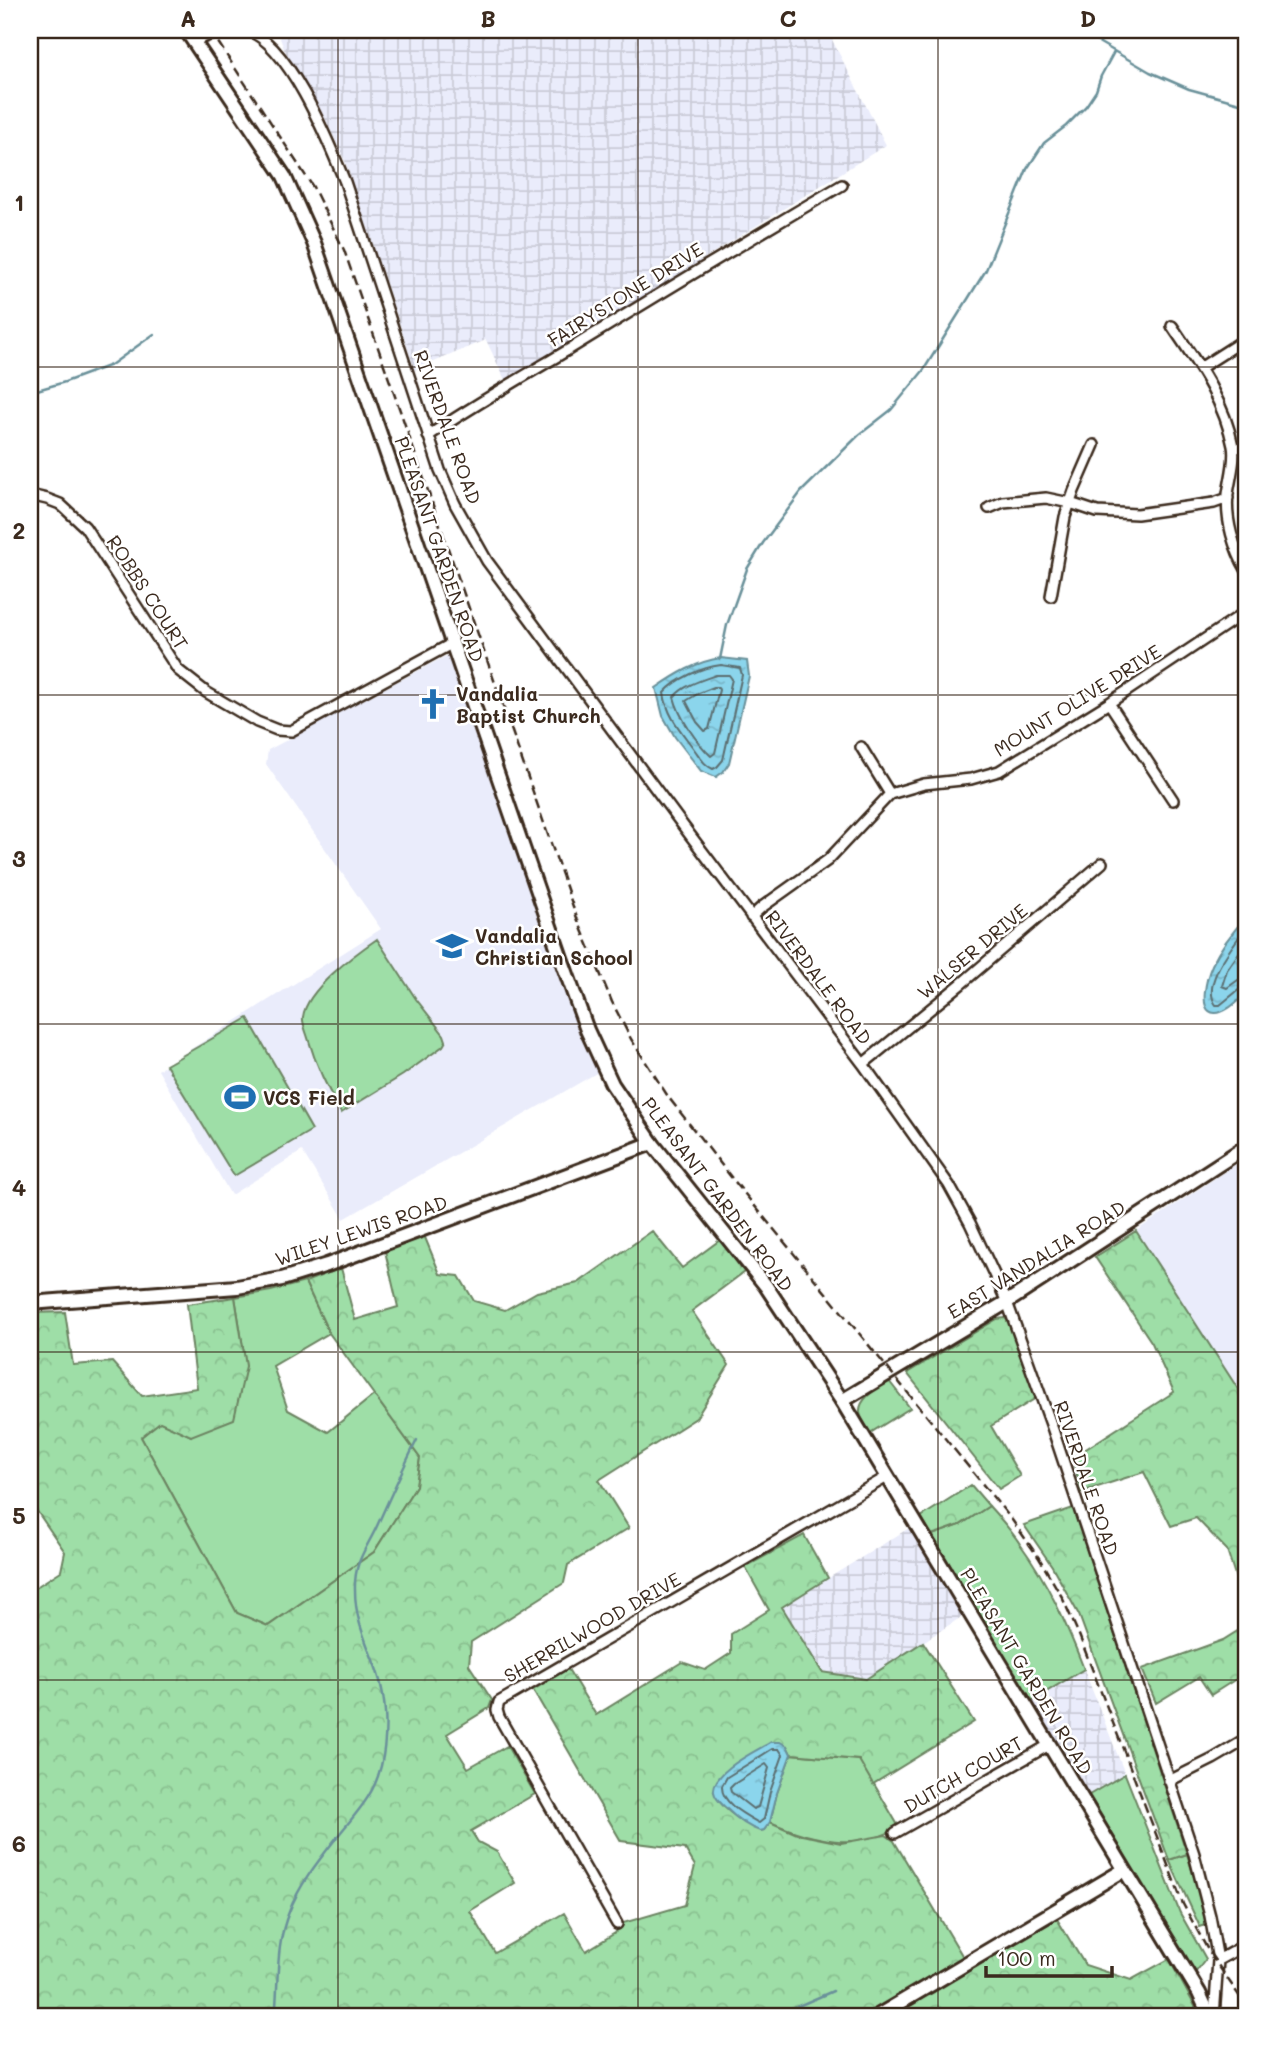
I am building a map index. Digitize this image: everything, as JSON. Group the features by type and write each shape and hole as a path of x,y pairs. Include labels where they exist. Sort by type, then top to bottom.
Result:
{"main road":[{"name":"PLEASANT GARDEN ROAD","path":"186,30 284,176 314,243 587,1030 612,1084 652,1143 766,1286 842,1401 1212,2017"},
{"name":"WILEY LEWIS ROAD","path":"30,1303 237,1287 282,1279 327,1265 652,1143"},
{"name":"EAST VANDALIA ROAD","path":"842,1401 1007,1303 1247,1146"},
{"path":"876,2017 1124,1870"}],"street":[{"path":"194,41 223,30"},
{"name":"RIVERDALE ROAD","path":"246,30 259,35 276,51 298,83 326,137 345,182 428,436 455,504 487,561 537,632 863,1064 949,1185 970,1223 1007,1303 1053,1430 1198,1867 1218,1961 1212,2017"},
{"name":"FAIRYSTONE DRIVE","path":"428,436 471,406 842,185"},
{"path":"1172,326 1200,368 1223,411 1234,448 1228,498 1230,529 1237,555 1247,571"},
{"path":"1200,368 1247,338"},
{"path":"1051,596 1065,517 1094,445"},
{"path":"1234,448 1247,447"},
{"name":"ROBBS COURT","path":"30,495 60,504 75,517 101,550 178,670 206,692 269,728 291,731 453,643"},
{"path":"989,508 1003,502 1046,498 1097,512 1137,514 1214,503 1228,498"},
{"name":"MOUNT OLIVE DRIVE","path":"890,794 924,784 971,779 999,771 1109,704 1247,611"},
{"path":"1109,704 1173,800"},
{"path":"751,917 828,860 890,794 861,747"},
{"name":"WALSER DRIVE","path":"863,1064 1102,863"},
{"name":"SHERRILWOOD DRIVE","path":"617,1924 499,1717 499,1702 887,1477"},
{"path":"1169,1781 1247,1739"},
{"name":"DUTCH COURT","path":"895,1833 1049,1745"},
{"path":"1218,1961 1247,1944"}],"shaded area":[{"path":"277,30 827,30 886,145 506,382 486,340 415,370 345,161 322,112 284,49"},
{"name":"Vandalia Christian School","path":"452,653 600,1071 344,1219 302,1151 231,1195 158,1070 381,929 266,764 268,750"},
{"path":"1247,1157 1247,1403 1136,1231"},
{"path":"909,1528 963,1616 866,1679 822,1672 782,1607"},
{"path":"1084,1669 1125,1774 1089,1795 1031,1701"}],"green space":[{"path":"377,939 446,1041 403,1075 341,1113 315,1058 303,1017 306,1007 322,984"},
{"name":"VCS Field","path":"248,1018 312,1130 234,1176 166,1065"},
{"path":"652,1231 682,1268 720,1240 744,1272 692,1311 729,1365 696,1418 599,1480 629,1528 568,1565 564,1583 471,1642 469,1665 492,1700 489,1708 447,1734 468,1768 507,1746 535,1794 471,1831 478,1842 497,1852 515,1883 470,1911 495,1953 564,1913 586,1951 615,1933 623,1923 685,1905 695,1866 685,1849 621,1841 533,1690 568,1669 596,1715 682,1662 705,1670 731,1653 731,1634 769,1610 745,1567 804,1535 828,1578 782,1607 822,1672 866,1679 923,1642 974,1722 873,1784 859,1760 791,1754 787,1746 714,1791 727,1810 760,1831 770,1822 797,1834 841,1843 886,1835 894,1841 963,1957 865,2017 30,2017 30,1591 61,1571 65,1552 30,1501 30,1374 37,1358 31,1313 65,1312 73,1365 112,1362 142,1396 197,1388 187,1304 235,1297 246,1366 234,1419 191,1436 160,1422 141,1437 237,1613 268,1626 374,1552 416,1486 420,1458 329,1333 305,1282 341,1268 355,1320 398,1307 385,1251 424,1235 440,1274 459,1276 474,1301 505,1310 537,1292 578,1283"},
{"path":"1136,1231 1247,1403 1247,1613 1227,1550 1196,1518 1171,1526 1144,1472 1082,1492 1072,1458 1174,1392 1152,1343 1095,1257"},
{"path":"305,1282 329,1333 273,1366 288,1410 328,1432 374,1395 420,1458 416,1486 374,1552 268,1626 237,1613 141,1437 160,1421 191,1436 246,1366 235,1297"},
{"path":"1005,1318 1011,1325 1036,1398 991,1426 1020,1476 999,1489 907,1373 997,1319"},
{"path":"889,1381 910,1408 870,1433 860,1408 870,1394"},
{"path":"971,1485 989,1506 960,1525 932,1535 921,1517"},
{"path":"989,1506 1013,1534 1039,1573 1064,1620 1084,1669 1031,1701 932,1535 960,1525"},
{"path":"1073,1508 1187,1854 1169,1860 1079,1615 1052,1566 1024,1525"},
{"path":"1247,1625 1247,1672 1211,1695 1199,1677 1156,1703 1142,1669 1223,1640"},
{"path":"791,1754 860,1760 899,1827 868,1839 835,1841 802,1834 770,1822"},
{"path":"1125,1774 1180,1913 1206,1959 1195,1973 1089,1795"},
{"path":"1187,1854 1206,1925 1200,1927 1169,1860"},
{"path":"1057,1919 1085,1965 1131,1980 1169,1959 1201,2017 889,2017"}],"water":[{"path":"721,658 747,661 749,676 729,763 716,777 701,771 675,737 663,716 656,688 695,665"},
{"path":"1247,916 1247,993 1224,1011 1209,1011 1205,992 1212,965"},
{"path":"771,1742 780,1742 787,1746 791,1754 770,1822 760,1831 734,1816 714,1792 715,1784 727,1770"}],"waterway":[{"path":"1080,30 1150,72 1189,89 1247,105"},
{"path":"720,659 727,625 747,569 763,543 801,492 859,435 891,410 923,371 986,270 1027,169 1044,143 1086,106 1114,52"},
{"path":"30,392 111,365 154,334"},
{"path":"275,2017 281,1938 293,1902 304,1882 369,1795 381,1766 385,1706 377,1671 359,1622 355,1580 362,1556 417,1440"},
{"path":"773,2017 833,1991"}],"railway":[{"path":"210,30 313,187 344,250 577,918 612,1002 631,1039 669,1098 731,1177 1012,1520 1039,1558 1062,1597 1079,1635 1183,1904 1209,1952 1247,2007"}],"place":[{"name":"Vandalia Baptist Church","path":"433,704"},
{"name":"Vandalia Christian School","path":"452,946"},
{"name":"VCS Field","path":"240,1097"}]}
